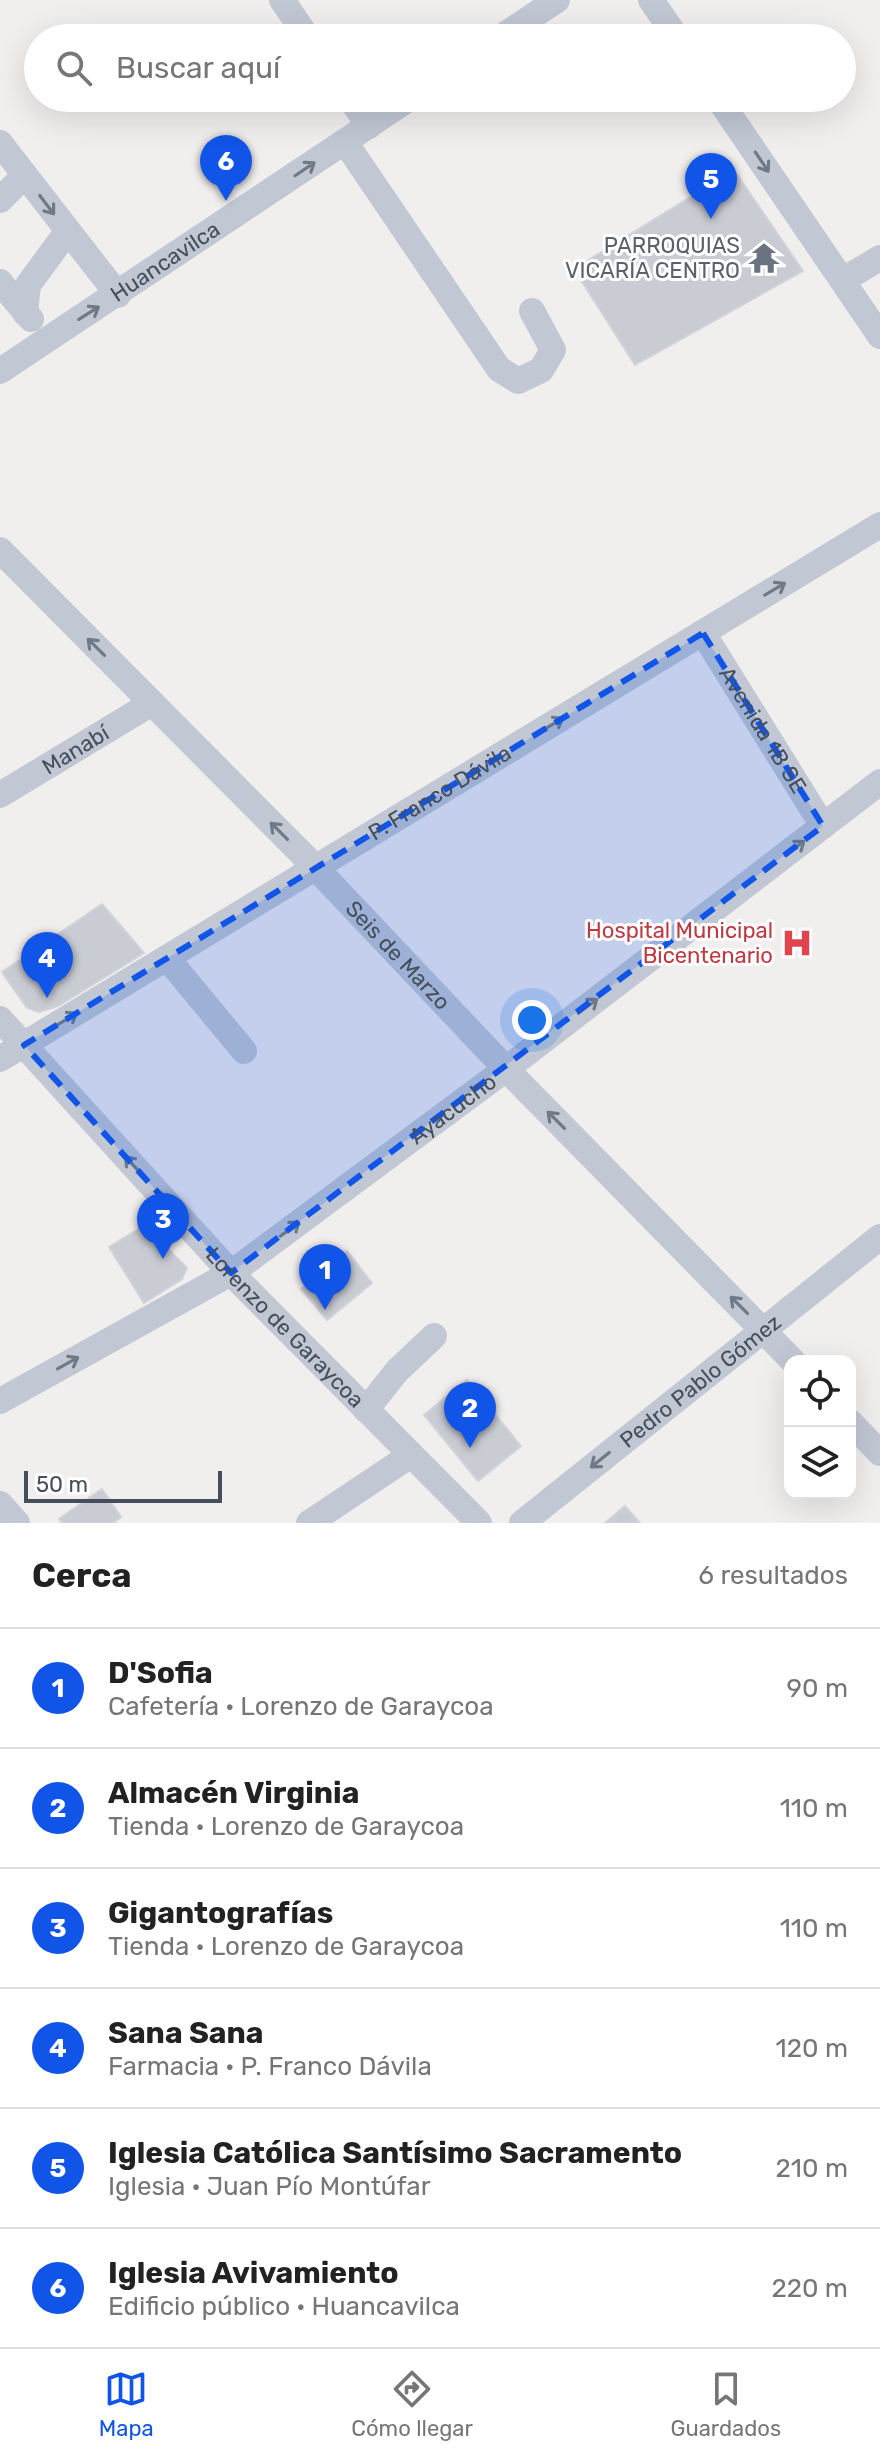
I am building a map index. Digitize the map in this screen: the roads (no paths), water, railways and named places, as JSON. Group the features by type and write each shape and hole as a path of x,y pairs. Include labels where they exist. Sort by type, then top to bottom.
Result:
{"street":[{"path":"282,0 298,24"},
{"path":"521,24 557,0"},
{"path":"651,0 667,24"},
{"path":"360,112 369,126"},
{"name":"Huancavilca","path":"0,371 390,112"},
{"path":"728,112 880,336"},
{"path":"345,142 499,369 518,381 541,370 553,350 532,311"},
{"path":"0,143 118,295"},
{"path":"0,200 24,176"},
{"path":"25,313 28,285 67,232"},
{"path":"843,280 880,258"},
{"path":"0,282 47,341"},
{"name":"P. Franco Dávila","path":"0,1059 880,525"},
{"name":"Seis de Marzo","path":"0,550 316,868 506,1069 787,1355"},
{"name":"Avenida 1B SE","path":"703,633 823,826"},
{"name":"Manabí","path":"0,795 152,703"},
{"name":"Ayacucho","path":"0,1401 231,1273 506,1069 880,782"},
{"path":"167,958 244,1051"},
{"name":"Lorenzo de Garaycoa","path":"0,1019 231,1273 479,1523"},
{"name":"Pedro Pablo Gómez","path":"522,1523 880,1237"},
{"path":"366,1410 397,1371 434,1336"},
{"path":"855,1427 880,1453"},
{"path":"309,1523 411,1455"},
{"path":"0,1504 17,1523"}],"place":[{"name":"Iglesia Avivamiento","path":"226,201"},
{"name":"Iglesia Católica Santísimo Sacramento","path":"711,219"},
{"name":"PARROQUIAS VICARÍA CENTRO","path":"764,258"},
{"name":"Hospital Municipal Bicentenario","path":"797,943"},
{"name":"Sana Sana","path":"47,998"},
{"name":"Gigantografías","path":"163,1259"},
{"name":"D'Sofia","path":"325,1310"},
{"name":"Almacén Virginia","path":"470,1448"}]}
